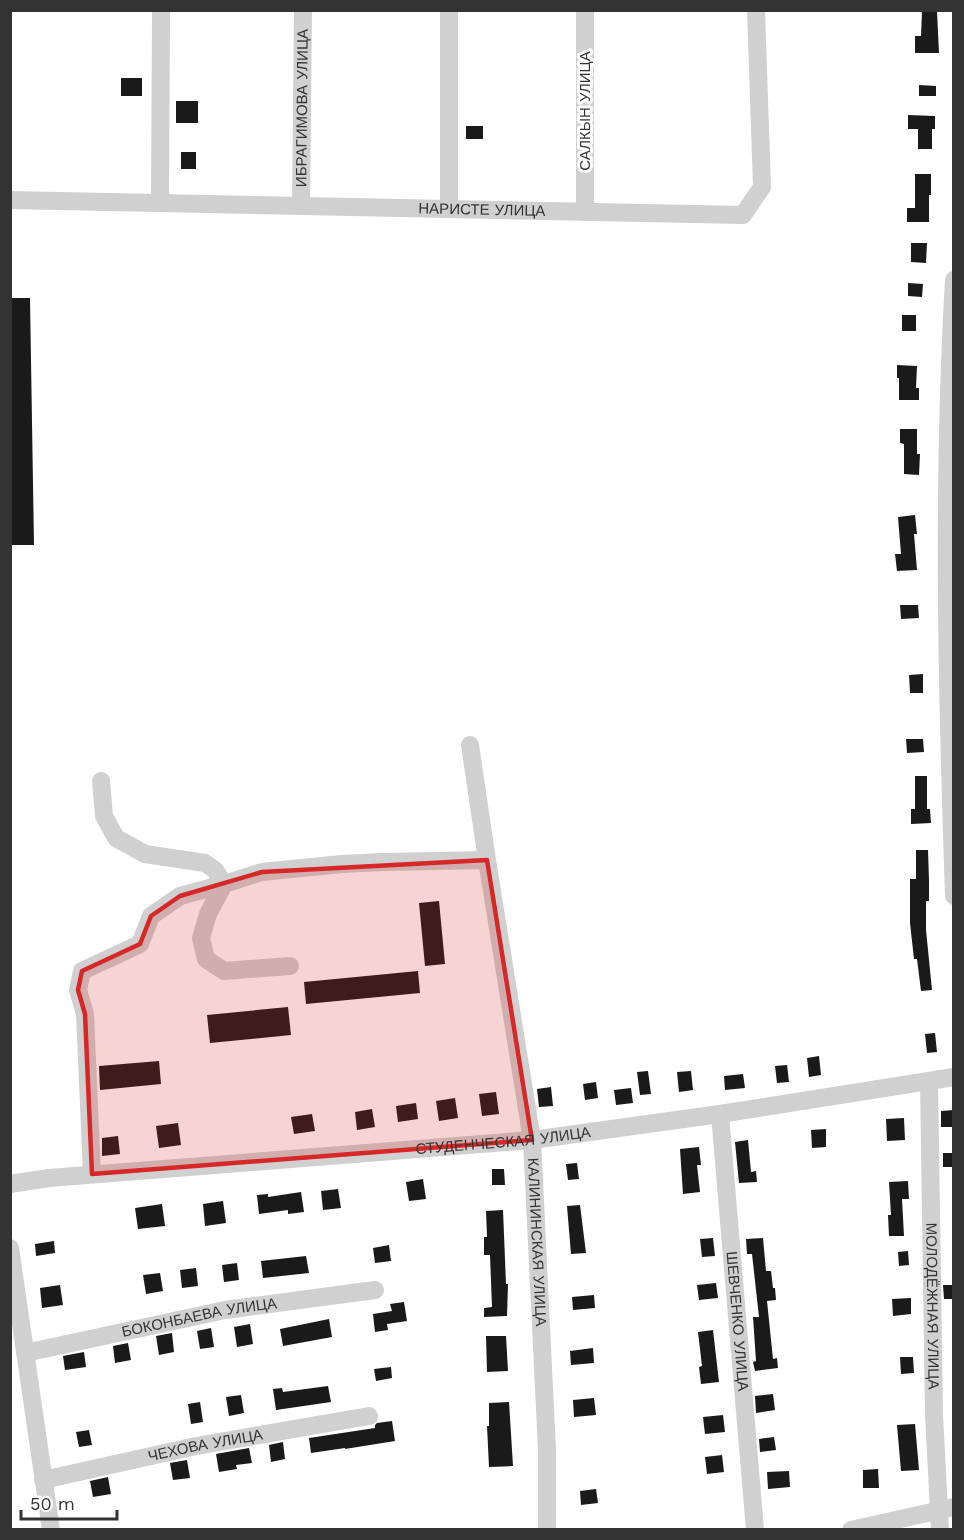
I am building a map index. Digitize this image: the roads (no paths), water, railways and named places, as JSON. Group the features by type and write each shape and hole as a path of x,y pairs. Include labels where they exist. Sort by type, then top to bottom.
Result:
{"street":[{"path":"160,10 160,203"},
{"name":"ИБРАГИМОВА УЛИЦА","path":"301,206 303,10"},
{"path":"448,209 449,10"},
{"name":"САЛКЫН УЛИЦА","path":"585,10 585,212"},
{"name":"НАРИСТЕ УЛИЦА","path":"10,200 743,215 762,186 756,10"},
{"path":"954,280 946,506 949,750 954,896"},
{"name":"КАЛИНИНСКАЯ УЛИЦА","path":"470,745 532,1140 546,1427 547,1530"},
{"path":"100,781 104,816 116,838 146,854 205,863 215,870 224,884"},
{"path":"92,1174 86,1014 78,990 82,971 140,944 151,916 180,896 262,872 342,864 487,860"},
{"path":"224,884 208,914 201,938 206,959 224,971 290,966"},
{"name":"СТУДЕНЧЕСКАЯ УЛИЦА","path":"19,1183 92,1174 532,1140 720,1114 954,1077"},
{"name":"МОЛОДЁЖНАЯ УЛИЦА","path":"929,1082 934,1415 947,1508 940,1530"},
{"name":"ШЕВЧЕНКО УЛИЦА","path":"720,1114 755,1530"},
{"path":"10,1248 51,1530"},
{"name":"БОКОНБАЕВА УЛИЦА","path":"25,1353 225,1310 375,1290"},
{"name":"ЧЕХОВА УЛИЦА","path":"43,1480 196,1446 369,1416"},
{"path":"851,1530 947,1508"}]}
